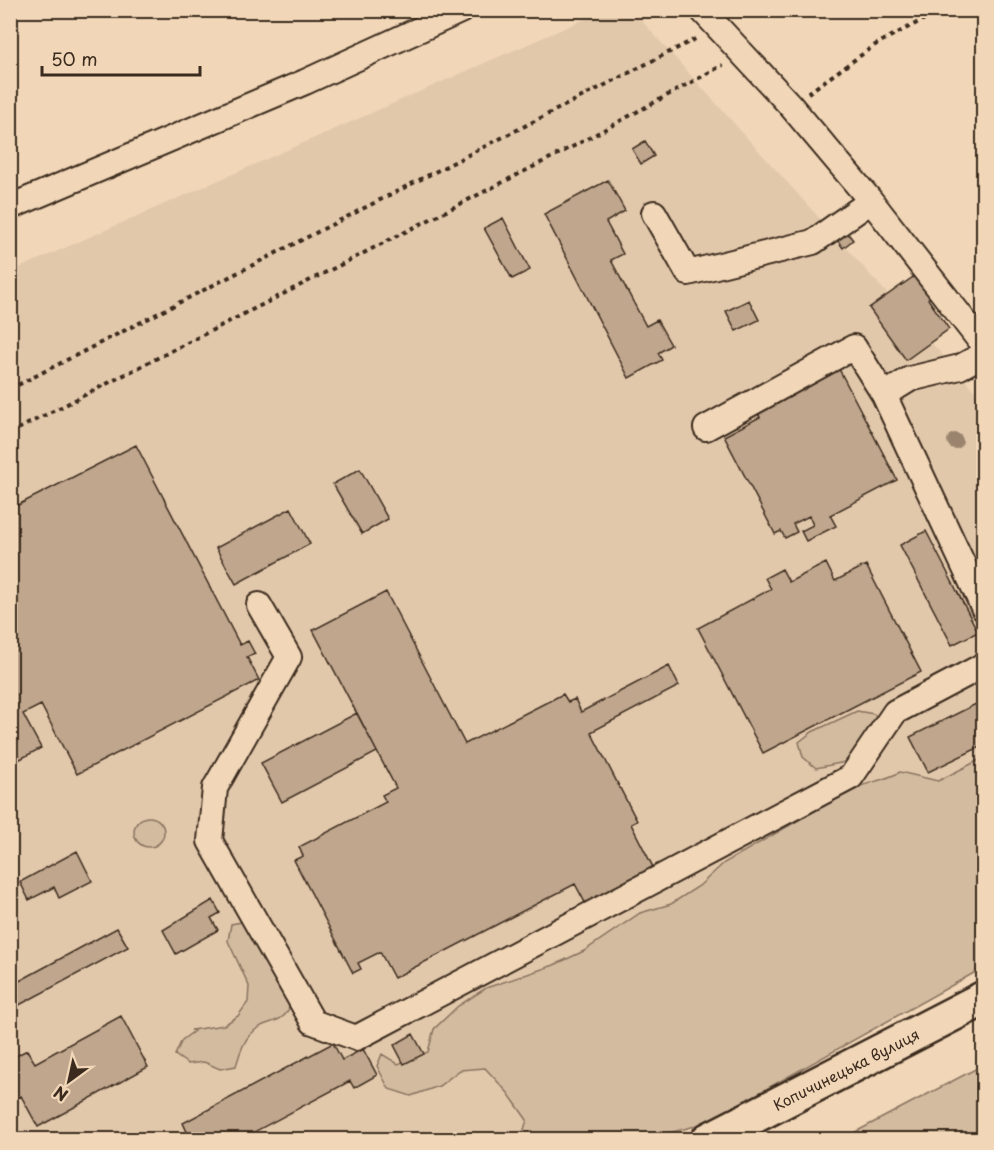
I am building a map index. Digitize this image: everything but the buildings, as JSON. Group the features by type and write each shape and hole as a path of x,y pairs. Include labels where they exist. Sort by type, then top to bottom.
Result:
{"highway":[{"name":"Копичинецька вулиця","path":"708,1140 984,998"}],"street":[{"path":"10,207 305,82 462,10"},
{"path":"709,19 790,105 871,201 984,346"},
{"path":"654,213 688,273 813,242 871,201"},
{"path":"706,428 854,347 884,396 984,609"},
{"path":"884,396 910,379 960,366 984,354"},
{"path":"259,605 289,657 215,788 210,841 313,1022 356,1038 851,777 895,712 984,665"}],"path":[{"path":"790,105 878,43 942,10"},
{"path":"10,389 709,19"},
{"path":"10,433 576,145 742,55"}],"shaded area":[{"path":"603,11 633,11 983,400 983,903 541,1139 11,1139 10,272"},
{"path":"857,711 874,714 886,726 860,759 816,768 803,757 799,742 812,732"},
{"path":"983,758 983,968 703,1124 646,1139 521,1139 527,1120 508,1093 485,1068 460,1070 439,1086 411,1096 389,1089 377,1066 382,1054 398,1064 428,1052 434,1029 458,1006 486,988 554,965 584,951 640,913 671,904 699,886 724,863 855,788 900,772 938,781"},
{"path":"149,817 160,821 164,832 160,843 149,847 138,843 134,832 138,821"},
{"path":"247,921 294,989 291,1003 282,1017 257,1029 249,1036 236,1066 220,1069 204,1062 188,1064 175,1055 182,1040 194,1031 191,1030 224,1025 238,1016 248,1002 249,986 228,941 231,924"},
{"path":"983,1065 983,1139 842,1139"}]}
